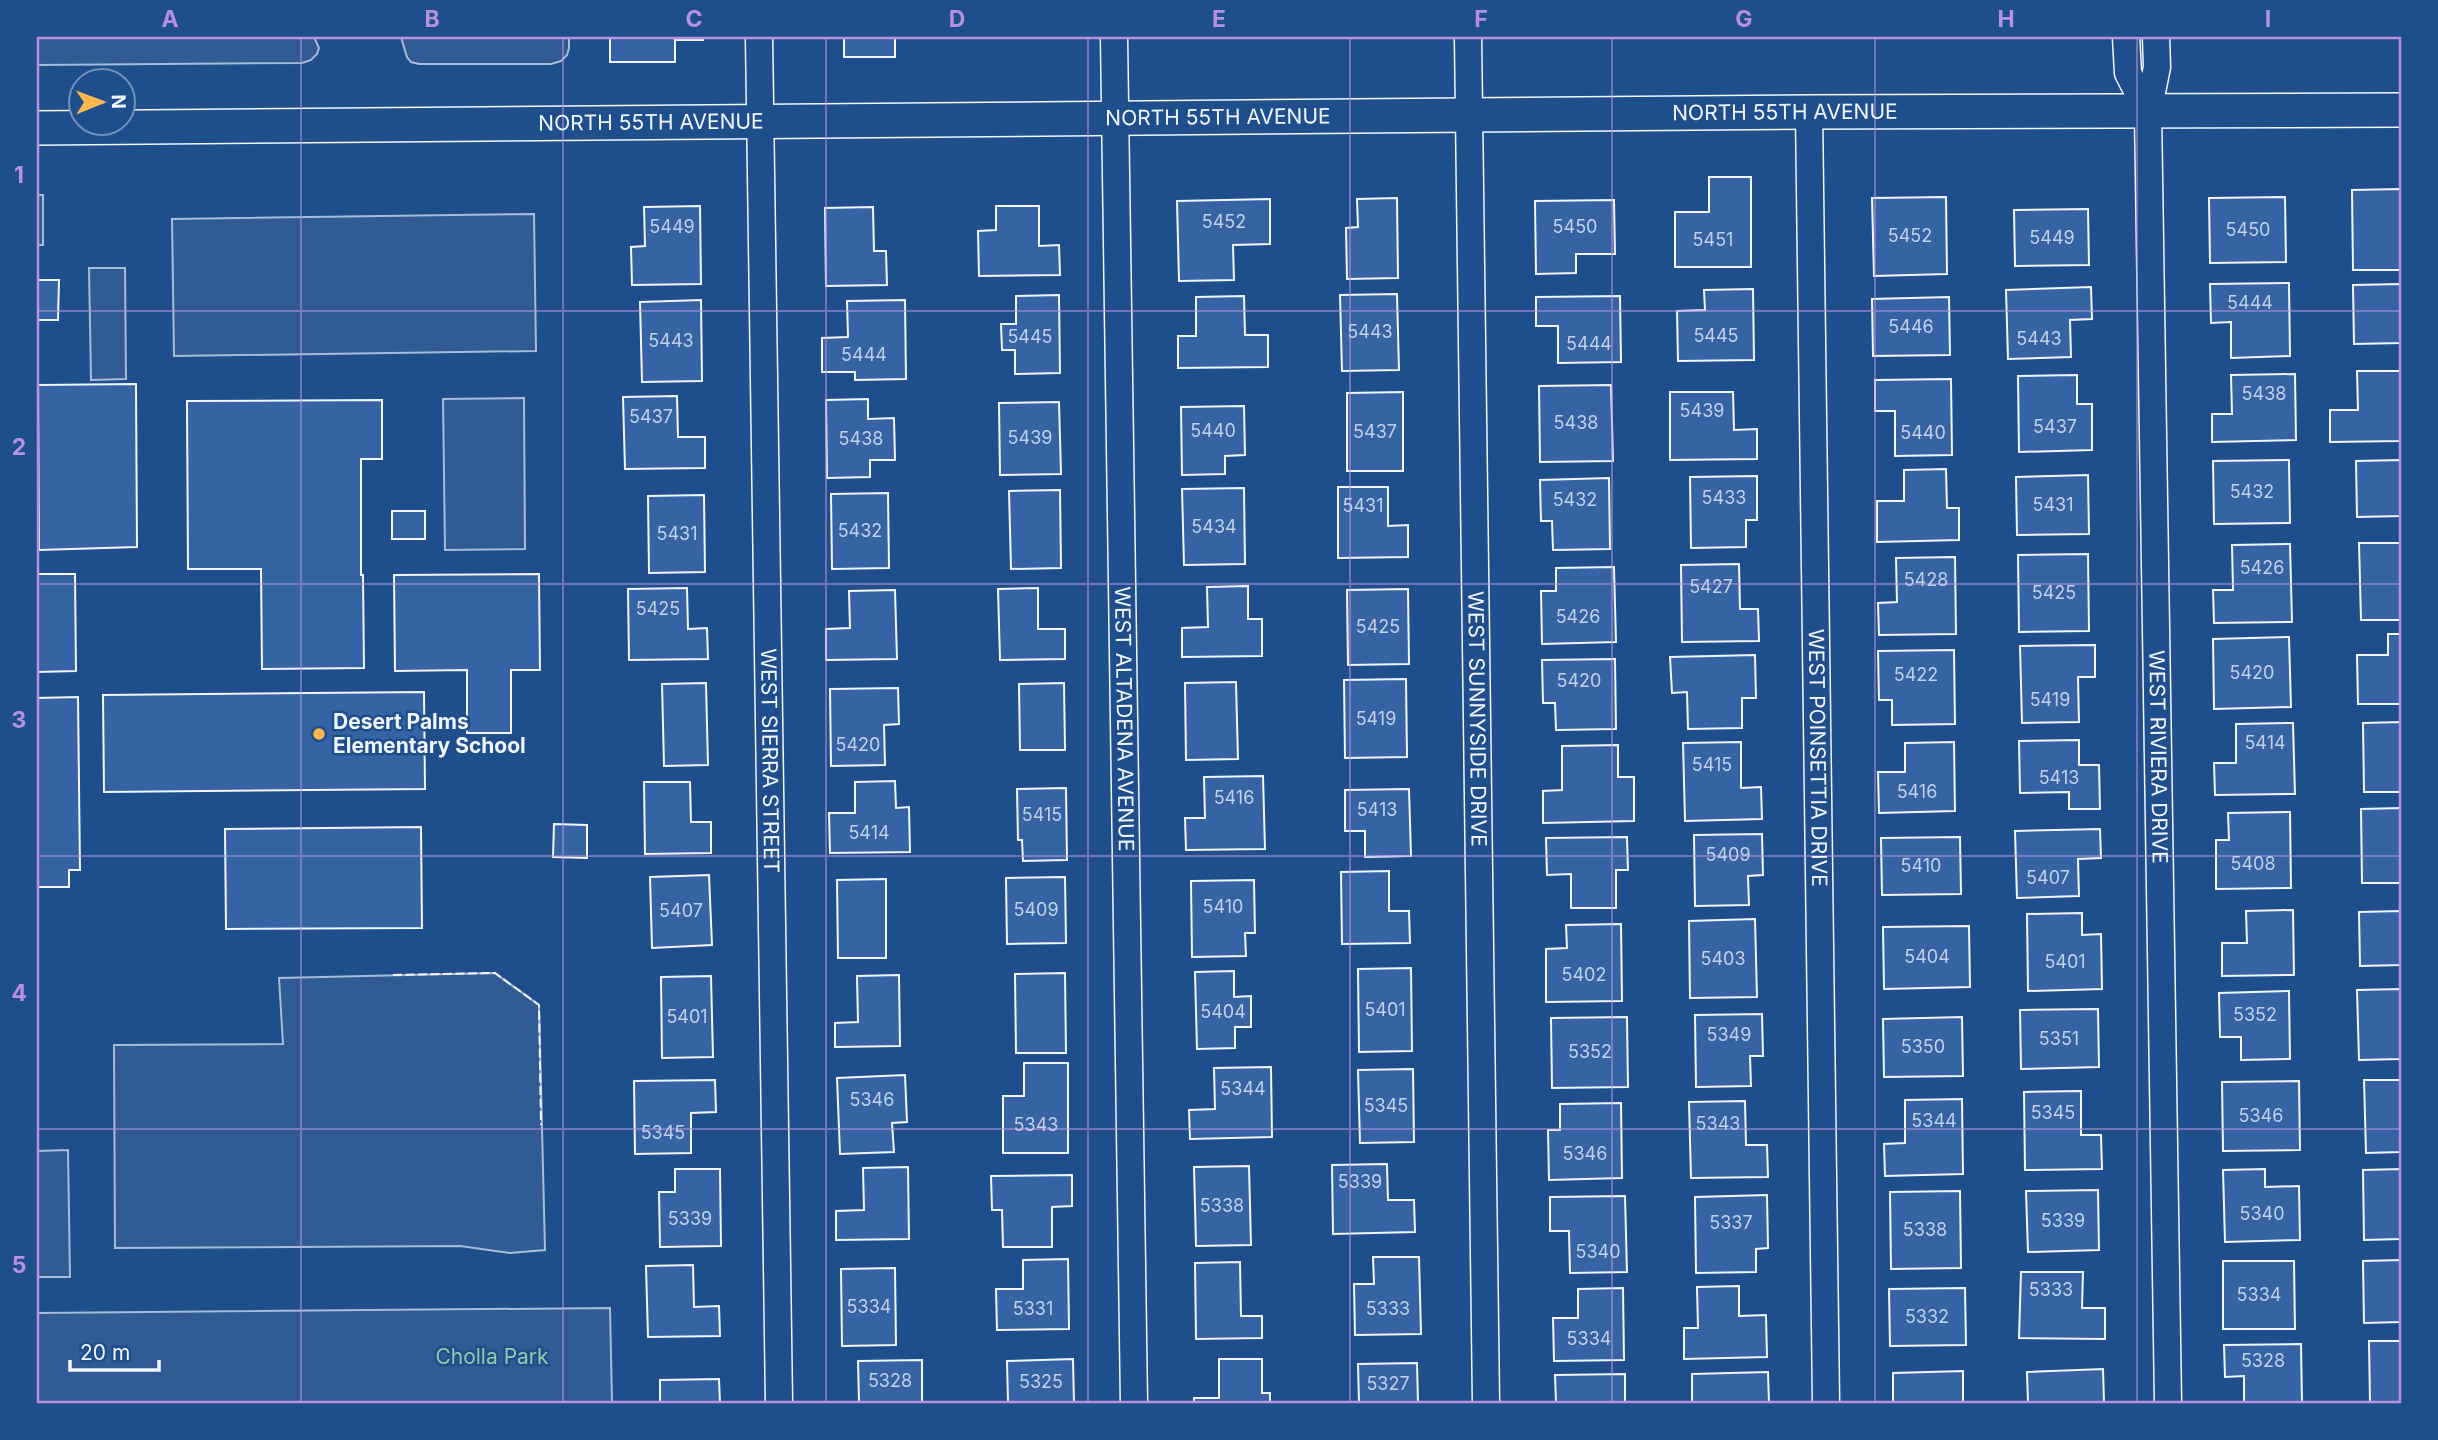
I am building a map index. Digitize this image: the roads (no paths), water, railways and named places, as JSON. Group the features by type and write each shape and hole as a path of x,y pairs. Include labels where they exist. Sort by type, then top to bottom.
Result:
{"street":[{"name":"WEST SIERRA STREET","path":"759,37 779,1403"},
{"name":"WEST ALTADENA AVENUE","path":"1114,37 1134,1403"},
{"name":"WEST SUNNYSIDE DRIVE","path":"1468,37 1486,1403"},
{"name":"WEST RIVIERA DRIVE","path":"2126,37 2128,73 2148,112"},
{"name":"WEST RIVIERA DRIVE","path":"2156,37 2157,67 2148,112 2168,1403"},
{"name":"NORTH 55TH AVENUE","path":"37,128 2401,110"},
{"name":"WEST POINSETTIA DRIVE","path":"1809,113 1826,1403"}],"place":[{"name":"Desert Palms Elementary School","path":"319,734"}],"park label":[{"name":"Cholla Park","path":"492,1357"}]}
